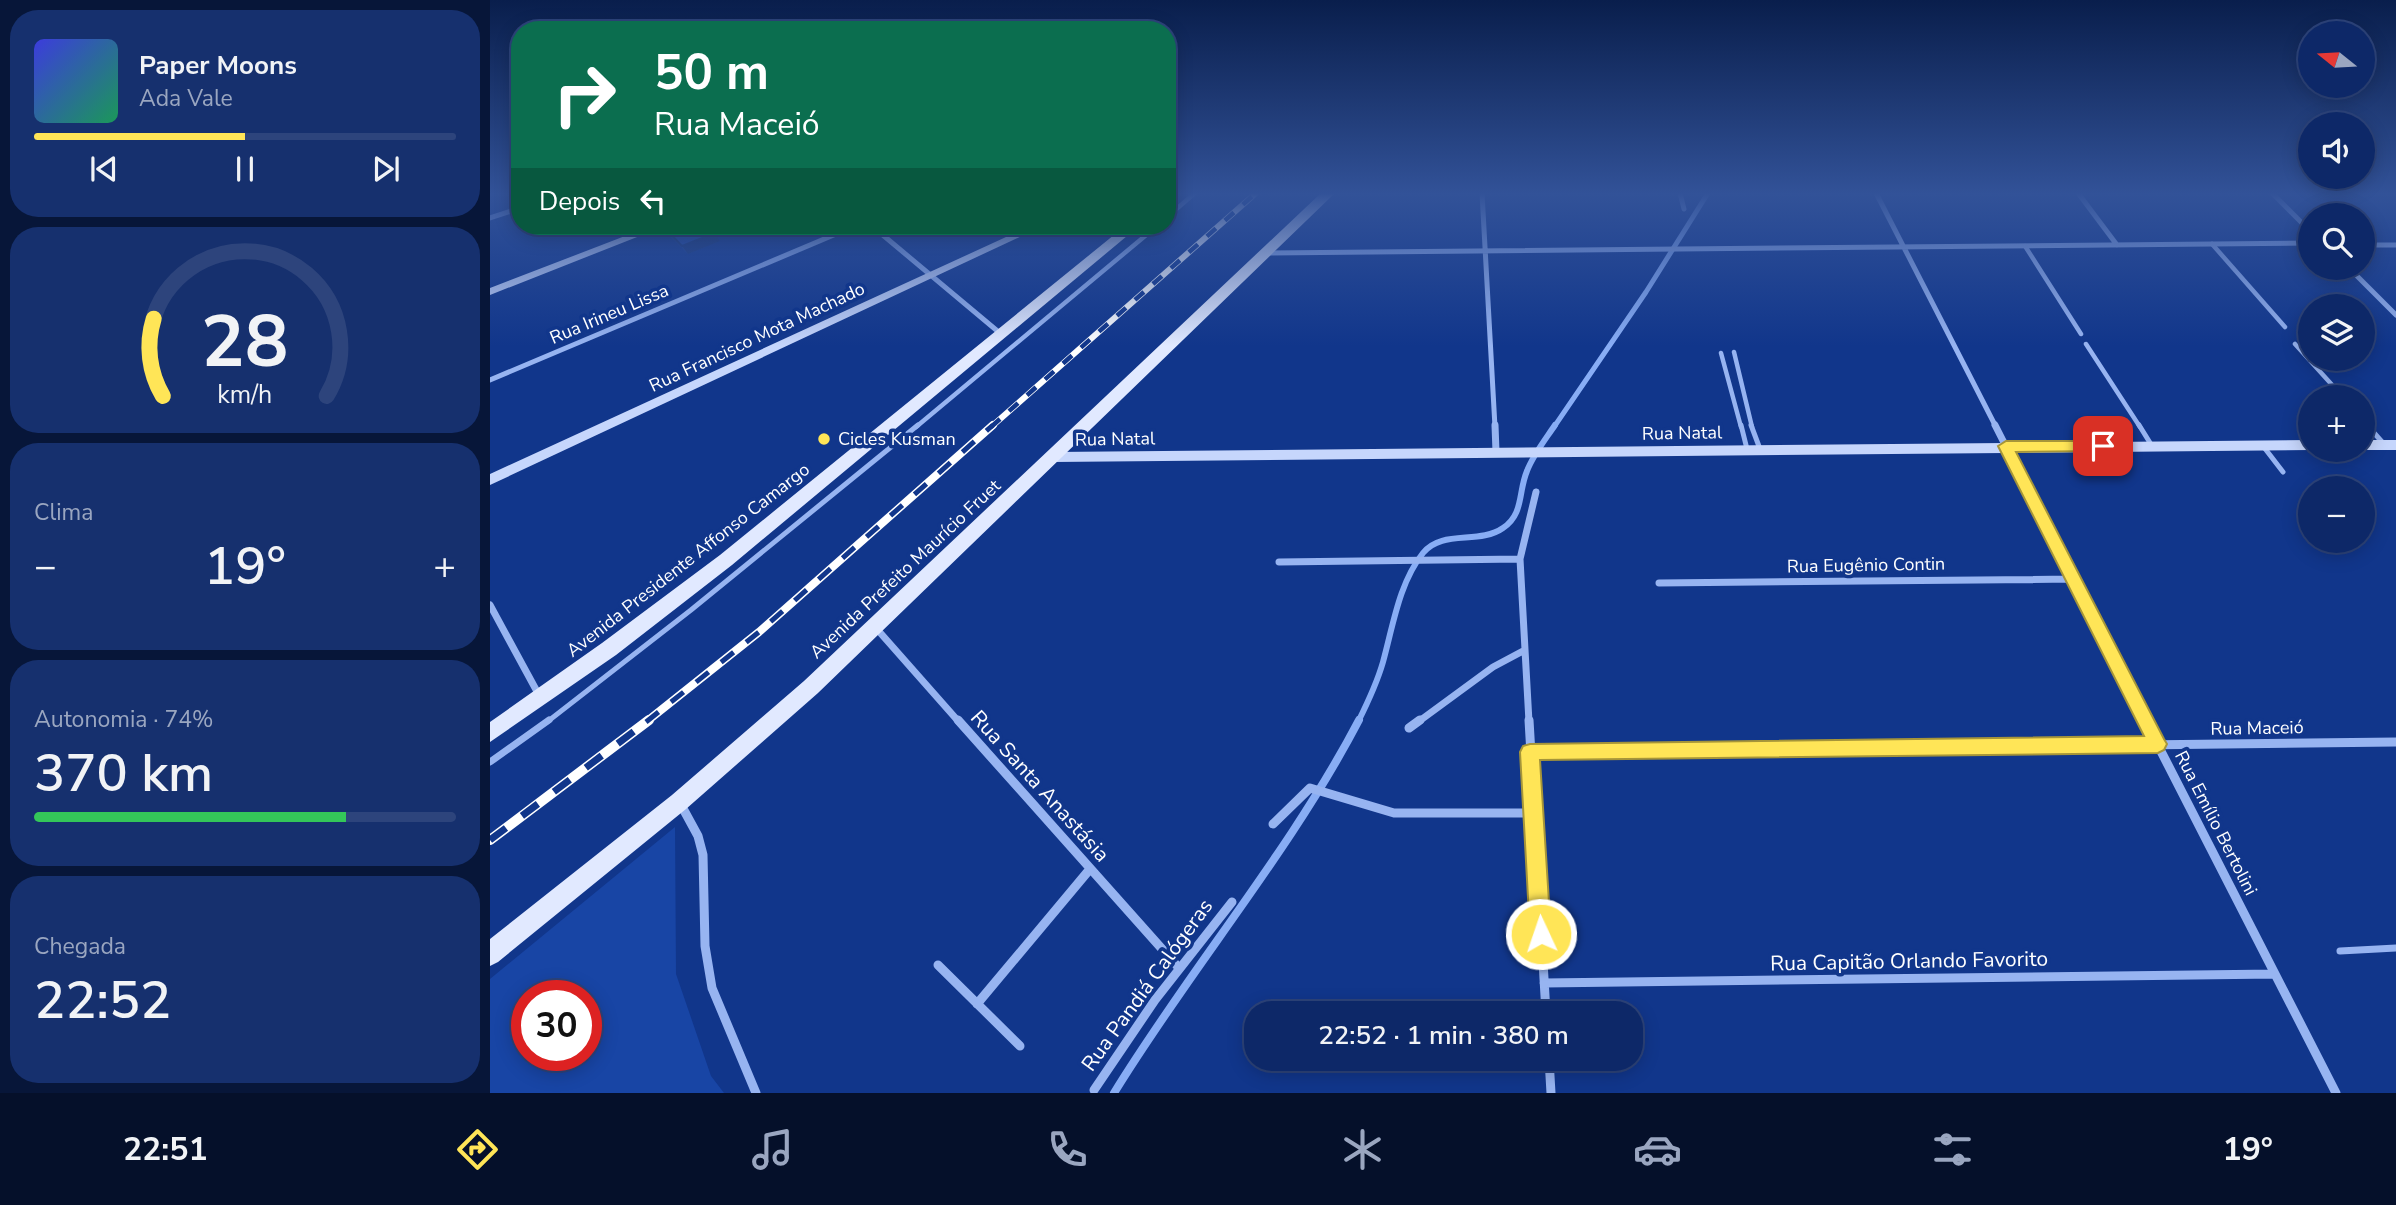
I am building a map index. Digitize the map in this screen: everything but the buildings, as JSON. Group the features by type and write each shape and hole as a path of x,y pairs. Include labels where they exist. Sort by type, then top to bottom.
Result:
{"main road":[{"name":"Avenida Presidente Affonso Camargo","path":"490,733 726,560 1111,244"},
{"name":"Avenida Prefeito Maurício Fruet","path":"490,954 680,802 876,628 1276,244"}],"street":[{"path":"490,292 614,244"},
{"name":"Rua Irineu Lissa","path":"490,380 812,244"},
{"path":"894,244 1001,334"},
{"name":"Rua Francisco Mota Machado","path":"490,480 999,244"},
{"path":"1485,244 1496,452"},
{"name":"Rua Emílio Bertolini","path":"1902,244 2336,1093"},
{"path":"1267,253 2211,244"},
{"path":"2375,245 2396,244"},
{"path":"2361,280 2396,315"},
{"name":"Rua Natal","path":"1054,457 2006,446 2298,446"},
{"path":"1536,492 1520,559 1523,651 1545,1001"},
{"path":"1279,562 1520,559"},
{"name":"Rua Eugênio Contin","path":"1659,583 2073,579"},
{"path":"490,605 540,698"},
{"name":"Rua Santa Anastásia","path":"876,628 1179,968"},
{"path":"1409,728 1493,667 1523,651"},
{"name":"Rua Maceió","path":"1530,752 2396,742"},
{"path":"1273,824 1310,789 1394,813 1534,813"},
{"path":"680,802 698,836 703,855 705,946 712,988 756,1093"},
{"path":"978,1004 1090,869"},
{"name":"Rua Pandiá Calógeras","path":"1094,1090 1129,1035 1232,902"},
{"path":"938,965 1020,1046"},
{"name":"Rua Capitão Orlando Favorito","path":"1544,983 2275,974"},
{"path":"1550,1071 1551,1093"}],"lane":[{"path":"490,762 535,732 620,667 809,517 1135,244"},
{"path":"2212,244 2285,327"},
{"path":"2025,246 2081,334"},
{"path":"2087,344 2152,446"},
{"path":"2295,344 2332,385"},
{"path":"1721,352 1754,449"},
{"path":"1734,352 1752,428 1754,449"},
{"path":"2375,432 2390,445"},
{"path":"2263,446 2283,472"},
{"path":"2340,951 2396,948"}],"shaded area":[{"path":"675,827 676,974 711,1076 724,1093 490,1093 490,979"}],"waterway":[{"path":"1554,427 1676,244"},
{"path":"1359,720 1378,677 1398,605 1415,565 1423,553 1440,541 1483,536 1503,528 1510,522 1517,509 1530,465 1555,425"},
{"path":"1114,1093 1303,816 1359,720"}],"railway":[{"path":"991,427 1198,244"},
{"path":"646,722 759,632 993,425"},
{"path":"490,840 649,720"}],"place":[{"name":"Cicles Kusman","path":"824,439"}],"route":[{"path":"1541,934 1530,752 2158,744 2006,446 2103,446"}]}
